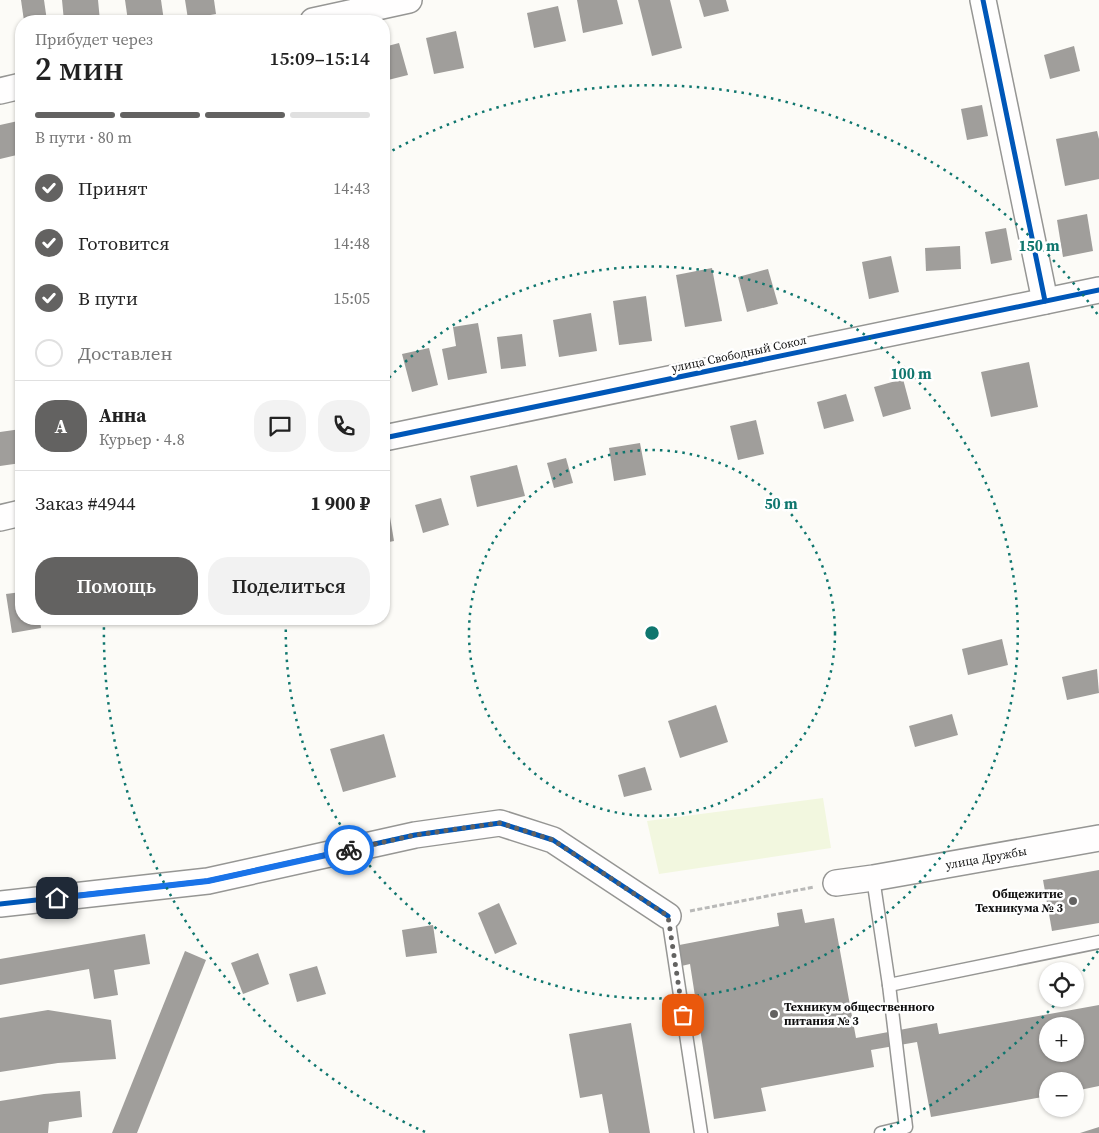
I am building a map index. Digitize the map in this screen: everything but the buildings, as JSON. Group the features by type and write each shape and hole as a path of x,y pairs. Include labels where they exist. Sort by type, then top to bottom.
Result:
{"street":[{"path":"340,15 409,0"},
{"path":"983,0 1045,301"},
{"path":"0,90 15,87"},
{"name":"улица Свободный Сокол","path":"390,437 1099,290"},
{"path":"0,518 15,514"},
{"path":"0,904 208,881 415,835 500,823 553,840 668,916"},
{"name":"улица Дружбы","path":"836,883 1099,838"}],"lane":[{"path":"873,878 889,985 906,1127 881,1133"},
{"path":"668,916 701,1133"},
{"path":"889,985 1099,942"}],"path":[{"path":"668,916 836,883"}],"green space":[{"path":"823,798 831,848 659,874 647,821"}],"cycle path":[{"path":"983,0 1045,301"},
{"path":"390,437 1099,290"},
{"path":"0,904 208,881 415,835 500,823 553,840 668,916"}],"way so far":[{"path":"349,850 415,835 500,823 553,840 668,916 683,1015"}],"place":[{"name":"Общежитие Техникума № 3","path":"1073,901"},
{"name":"Техникум общественного питания № 3","path":"774,1014"}],"route":[{"path":"57,898 208,881 349,850"}]}
